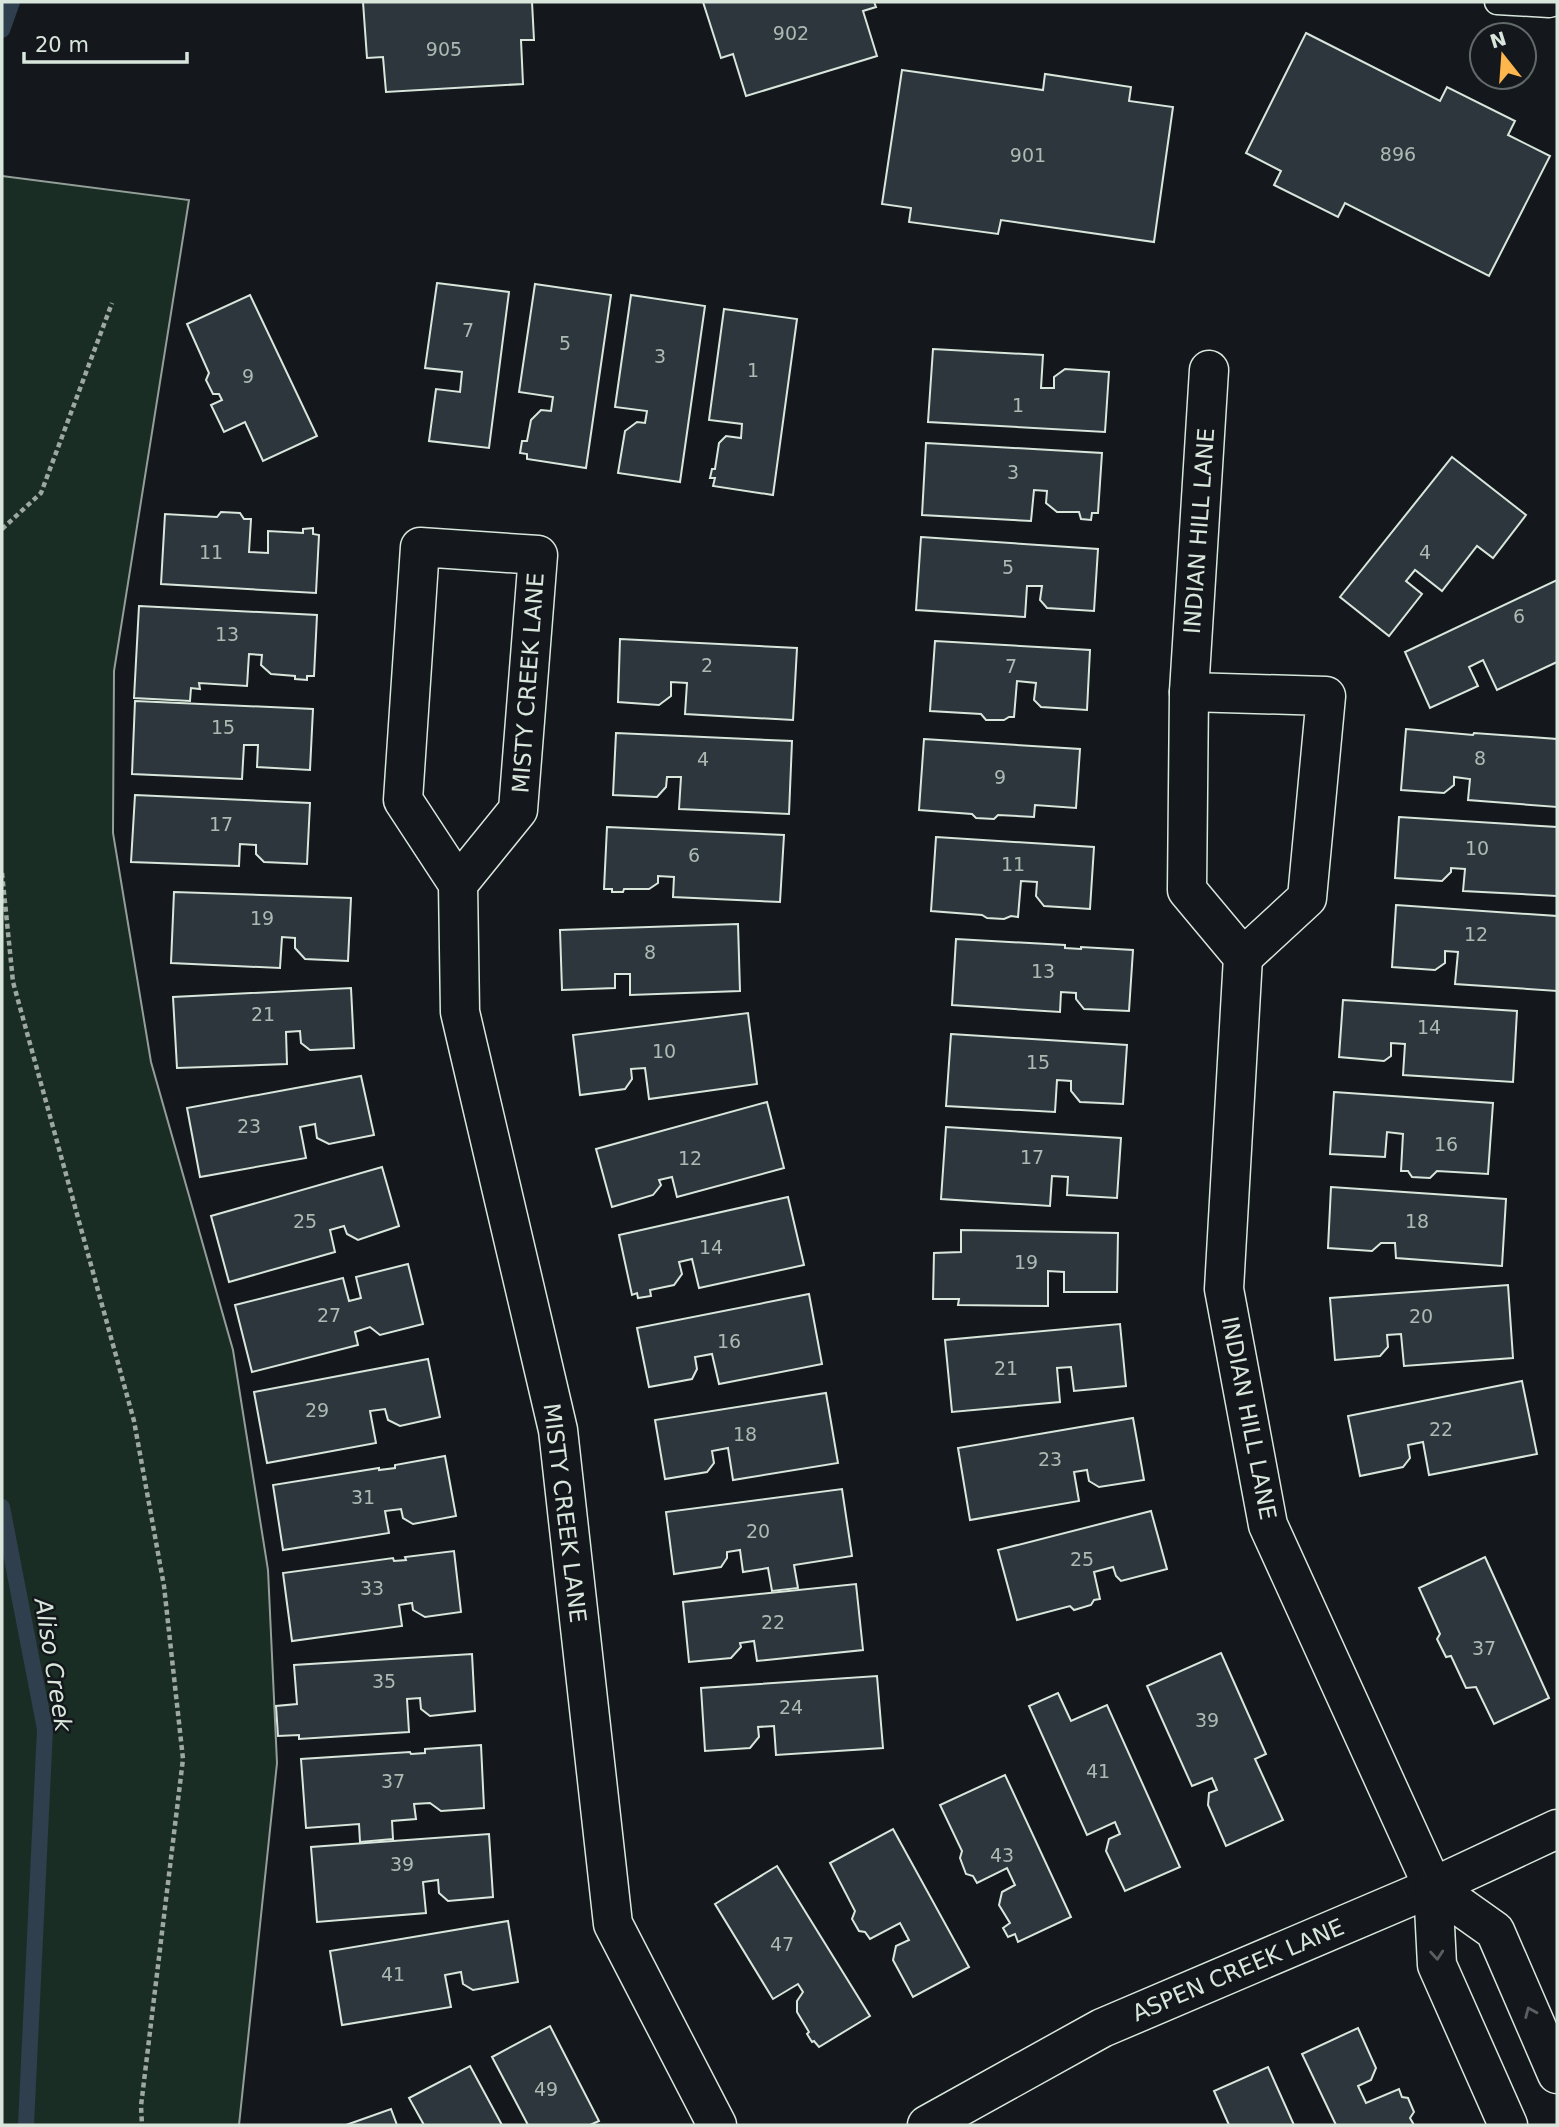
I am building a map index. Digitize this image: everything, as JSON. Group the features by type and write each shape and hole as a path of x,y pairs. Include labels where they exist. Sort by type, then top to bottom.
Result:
{"street":[{"name":"INDIAN HILL LANE","path":"1209,370 1188,692 1187,890 1242,957 1224,1289 1268,1525 1433,1886 1437,1965 1508,2125"},
{"name":"MISTY CREEK LANE","path":"458,884 518,810 538,555 420,547 403,800 458,884 460,1012 558,1430 614,1924 717,2125"},
{"path":"1188,692 1326,696 1307,898 1242,957"},
{"name":"ASPEN CREEK LANE","path":"927,2125 1102,2028 1433,1886 1557,1829"},
{"name":"INDIAN HILL LANE","path":"1433,1886 1495,1931 1557,2074"}],"lane":[{"path":"1497,2 1549,5 1557,3"}],"path":[{"path":"2,529 41,493 112,303"},
{"path":"2,873 13,982 134,1421 164,1586 183,1759 141,2106 142,2125"}],"green space":[{"path":"2,176 189,200 114,671 113,833 151,1062 233,1350 268,1570 277,1763 239,2125 2,2125"}],"building":[{"path":"363,2 532,2 534,40 521,40 523,84 386,92 383,57 367,58"},
{"path":"703,2 874,2 876,7 863,11 877,56 746,96 733,54 721,58"},
{"path":"1306,33 1440,101 1447,87 1515,121 1508,135 1550,156 1489,276 1345,203 1338,217 1274,185 1281,171 1246,153"},
{"path":"902,70 1043,90 1045,74 1131,87 1129,101 1173,107 1154,242 1001,220 998,234 909,222 911,208 882,204"},
{"path":"437,283 509,292 489,448 429,441 436,389 460,392 462,372 425,368"},
{"path":"535,284 611,295 586,468 527,459 527,454 520,453 522,441 527,441 531,420 541,410 551,411 553,397 519,392"},
{"path":"250,295 317,436 263,461 245,422 224,432 211,405 222,400 219,394 213,394 206,380 209,373 187,324"},
{"path":"631,295 705,306 680,482 618,473 625,431 637,422 645,423 647,411 615,407"},
{"path":"724,309 797,319 773,495 713,486 715,478 710,478 712,469 715,469 719,443 726,436 741,438 742,424 709,420"},
{"path":"933,349 1043,355 1041,388 1054,388 1054,377 1065,369 1109,372 1105,432 928,422"},
{"path":"926,443 1102,453 1098,513 1092,513 1091,520 1081,519 1079,512 1057,512 1046,503 1047,491 1034,490 1031,521 922,515"},
{"path":"1452,457 1526,515 1493,558 1477,546 1442,591 1415,570 1406,581 1422,594 1389,636 1340,597"},
{"path":"221,512 240,513 244,519 251,519 249,552 268,553 268,531 303,533 303,529 313,528 313,534 319,535 316,593 161,584 165,514 217,517"},
{"path":"921,537 1098,549 1094,611 1047,608 1040,600 1042,586 1027,586 1025,617 916,610"},
{"path":"1557,580 1557,662 1497,690 1483,660 1469,667 1478,686 1430,708 1405,652"},
{"path":"139,606 317,615 314,676 307,676 307,680 271,674 261,665 262,655 249,654 247,686 199,683 200,689 191,688 190,701 134,698"},
{"path":"620,639 797,648 793,720 685,714 687,683 671,682 671,696 659,705 618,702"},
{"path":"935,641 1090,650 1087,710 1041,707 1034,700 1036,683 1017,681 1014,717 986,720 981,714 930,711"},
{"path":"135,701 313,709 310,770 257,767 258,745 244,745 242,779 132,774"},
{"path":"1406,729 1557,739 1557,807 1468,800 1470,779 1454,777 1454,785 1444,793 1401,790"},
{"path":"616,733 792,741 789,814 679,809 681,777 667,777 666,787 657,797 613,795"},
{"path":"924,739 1080,749 1076,808 1035,805 1034,817 998,815 994,819 976,818 972,814 919,810"},
{"path":"135,795 310,803 307,864 264,862 256,854 256,845 240,844 239,866 131,862"},
{"path":"1399,817 1557,827 1557,896 1463,891 1465,869 1451,868 1451,872 1442,881 1395,878"},
{"path":"607,827 784,835 780,902 673,897 674,877 658,876 658,883 649,889 612,892 612,889 604,889"},
{"path":"936,837 1094,847 1090,909 1044,906 1036,896 1037,882 1021,881 1018,917 987,918 982,915 931,911"},
{"path":"174,892 351,898 348,961 305,959 295,948 295,938 282,937 280,968 171,963"},
{"path":"1396,905 1557,916 1557,991 1455,984 1458,952 1445,951 1445,963 1435,970 1392,967"},
{"path":"738,924 740,991 630,995 630,974 615,974 615,988 562,990 560,930"},
{"path":"956,939 1065,945 1065,948 1081,949 1133,950 1129,1011 1084,1009 1076,999 1076,993 1061,992 1060,1012 952,1005"},
{"path":"351,988 354,1048 310,1050 301,1043 300,1031 286,1032 287,1064 177,1068 173,997"},
{"path":"1343,1000 1517,1011 1513,1082 1403,1075 1405,1044 1391,1043 1391,1056 1384,1061 1339,1057"},
{"path":"748,1013 757,1084 649,1099 645,1068 631,1069 632,1079 625,1089 580,1095 573,1035"},
{"path":"951,1034 1127,1045 1123,1104 1080,1102 1071,1091 1071,1081 1057,1080 1055,1112 946,1106"},
{"path":"361,1076 374,1135 329,1144 317,1138 315,1124 300,1127 306,1158 200,1177 187,1108"},
{"path":"1334,1092 1493,1103 1488,1174 1437,1171 1430,1178 1412,1177 1408,1171 1401,1171 1403,1134 1387,1132 1385,1157 1330,1154"},
{"path":"767,1102 784,1168 677,1197 672,1177 659,1180 661,1185 653,1195 612,1207 596,1149"},
{"path":"946,1127 1121,1138 1117,1198 1067,1195 1068,1177 1052,1176 1050,1206 941,1199"},
{"path":"382,1167 399,1226 358,1240 347,1234 344,1226 330,1230 335,1252 229,1282 211,1216"},
{"path":"1331,1187 1506,1199 1502,1266 1396,1258 1395,1243 1381,1243 1372,1251 1328,1248"},
{"path":"788,1197 804,1265 699,1288 692,1259 679,1262 682,1274 674,1285 650,1290 651,1296 638,1298 637,1293 632,1295 619,1235"},
{"path":"961,1230 1118,1233 1117,1292 1064,1292 1064,1272 1048,1271 1048,1306 958,1305 959,1299 933,1299 934,1253 961,1252"},
{"path":"408,1264 423,1324 380,1335 370,1327 355,1332 358,1345 252,1372 235,1305 343,1278 349,1301 361,1298 356,1277"},
{"path":"1508,1285 1513,1358 1404,1366 1401,1334 1387,1335 1388,1347 1380,1356 1335,1360 1330,1298"},
{"path":"809,1294 822,1364 719,1384 712,1354 695,1357 697,1369 692,1379 649,1387 637,1328"},
{"path":"1120,1324 1126,1386 1074,1391 1071,1367 1057,1368 1060,1402 952,1412 945,1340"},
{"path":"428,1359 440,1417 400,1426 388,1420 385,1409 370,1411 376,1443 267,1463 254,1392"},
{"path":"1522,1381 1537,1454 1429,1475 1423,1442 1408,1445 1410,1458 1403,1467 1360,1476 1348,1416"},
{"path":"826,1393 838,1463 733,1480 728,1448 712,1451 714,1463 707,1472 665,1479 655,1420"},
{"path":"1133,1418 1144,1480 1099,1487 1089,1481 1087,1470 1074,1472 1079,1501 970,1520 958,1448"},
{"path":"445,1456 456,1516 413,1524 403,1518 401,1509 385,1511 389,1533 283,1550 273,1485 379,1468 395,1468 395,1465"},
{"path":"842,1489 852,1556 794,1565 798,1588 772,1591 768,1568 743,1572 740,1550 727,1552 727,1558 721,1567 674,1574 666,1512"},
{"path":"1151,1511 1167,1569 1121,1581 1113,1567 1094,1572 1100,1599 1094,1600 1091,1605 1074,1610 1070,1606 1017,1620 998,1550"},
{"path":"454,1551 461,1612 425,1617 413,1610 412,1603 399,1605 402,1626 292,1641 283,1573 393,1558 394,1561 406,1560 405,1557"},
{"path":"1485,1557 1549,1698 1494,1724 1476,1687 1466,1688 1451,1656 1446,1657 1437,1639 1440,1634 1419,1588"},
{"path":"856,1584 863,1650 757,1661 754,1641 740,1643 741,1647 731,1658 689,1662 683,1602"},
{"path":"1221,1653 1266,1754 1255,1759 1283,1820 1226,1846 1208,1805 1209,1793 1217,1790 1212,1778 1192,1786 1147,1686"},
{"path":"472,1654 475,1711 430,1716 421,1709 420,1698 407,1699 409,1732 299,1739 299,1735 278,1736 276,1706 297,1704 294,1665"},
{"path":"877,1676 883,1748 776,1755 774,1726 758,1727 759,1737 750,1748 705,1751 701,1688"},
{"path":"1058,1693 1071,1721 1107,1705 1180,1867 1125,1891 1106,1851 1109,1839 1120,1834 1115,1822 1087,1835 1029,1706"},
{"path":"481,1745 484,1808 441,1811 430,1803 414,1804 416,1819 392,1821 393,1839 360,1842 359,1824 306,1828 301,1759 425,1753 425,1749"},
{"path":"1005,1775 1071,1917 1018,1942 1015,1934 1008,1937 1003,1928 1010,1923 999,1905 1002,1892 1015,1885 1007,1868 977,1883 973,1876 966,1874 960,1858 962,1851 940,1805"},
{"path":"893,1829 969,1967 913,1997 893,1960 896,1946 909,1940 900,1923 870,1939 865,1932 859,1931 852,1919 855,1911 830,1863"},
{"path":"489,1834 493,1897 448,1901 439,1893 438,1880 423,1882 426,1913 317,1922 311,1847"},
{"path":"777,1866 870,2016 819,2047 812,2042 797,2012 797,2001 803,1992 798,1984 773,1999 715,1904"},
{"path":"508,1921 518,1982 473,1990 463,1984 461,1972 445,1975 451,2007 342,2025 330,1951"},
{"path":"550,2026 599,2121 590,2125 528,2125 492,2057"},
{"path":"1358,2028 1376,2068 1371,2080 1358,2086 1366,2103 1399,2089 1402,2097 1408,2098 1414,2112 1410,2118 1414,2125 1336,2125 1302,2054"},
{"path":"470,2066 502,2125 424,2125 409,2098"},
{"path":"1268,2067 1294,2125 1229,2125 1214,2091"},
{"path":"391,2109 397,2125 346,2125"}],"waterway":[{"name":"Aliso Creek","path":"2,30 12,2"},
{"name":"Aliso Creek","path":"2,1507 45,1729 26,2125"}]}
